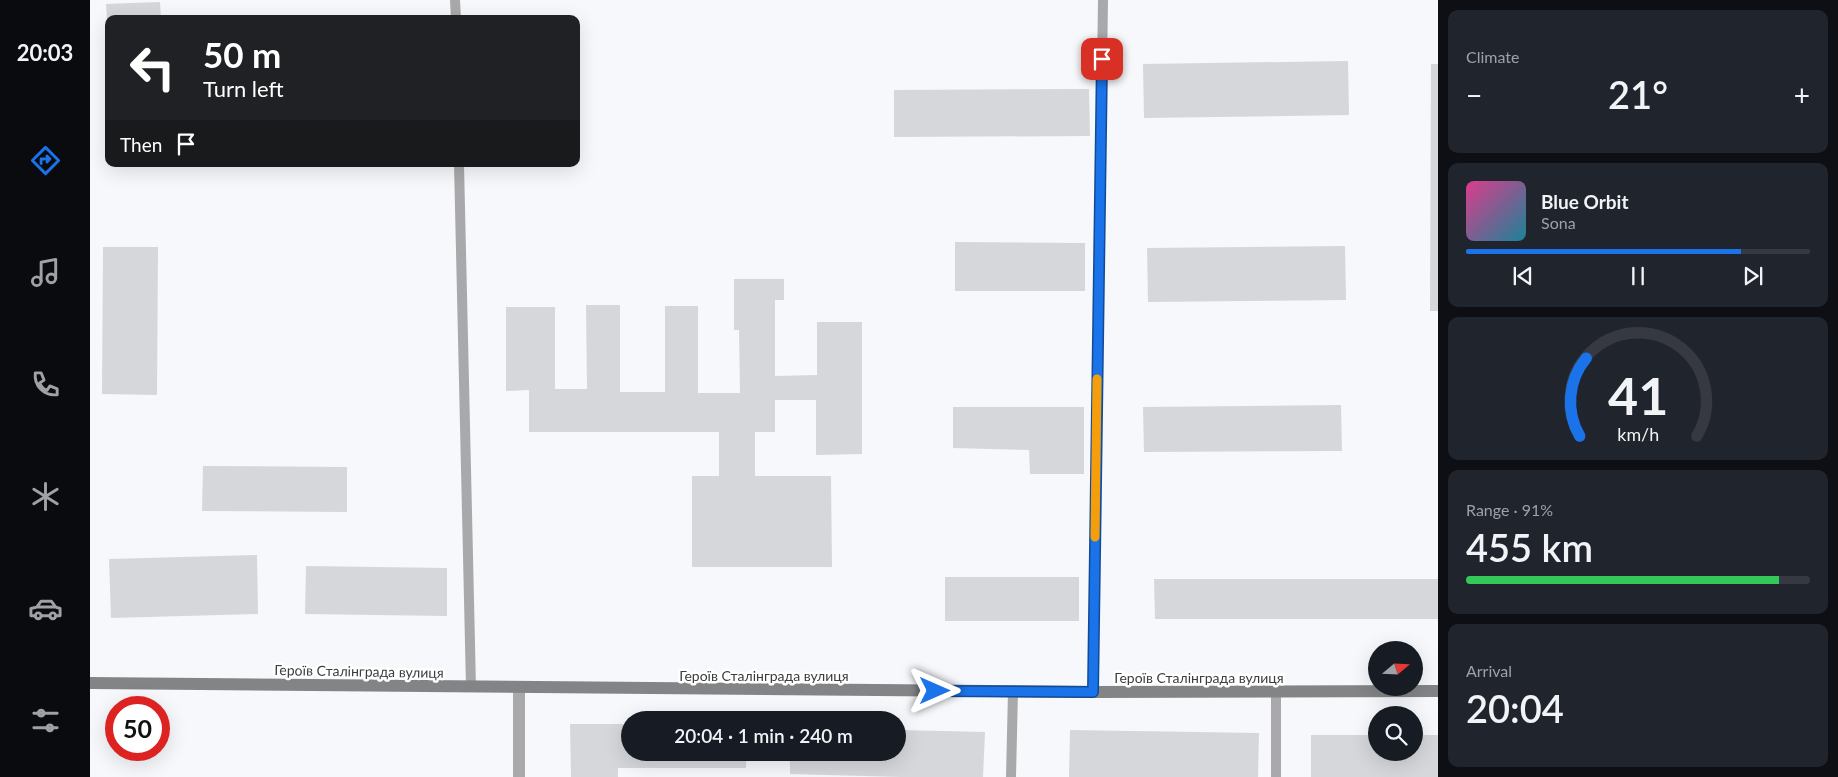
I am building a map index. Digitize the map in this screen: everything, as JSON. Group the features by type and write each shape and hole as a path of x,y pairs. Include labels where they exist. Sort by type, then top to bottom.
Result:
{"main road":[{"name":"Героїв Сталінграда вулиця","path":"90,683 1093,692 1438,691"}],"street":[{"path":"519,688 519,777"}],"lane":[{"path":"455,0 456,15"},
{"path":"1093,692 1103,0"},
{"path":"459,167 471,687"},
{"path":"1011,777 1013,691"},
{"path":"1276,692 1276,777"}],"building":[{"path":"160,2 161,15 107,15 106,4"},
{"path":"1348,61 1349,115 1144,118 1143,64"},
{"path":"1431,64 1438,64 1438,311 1430,311"},
{"path":"1089,89 1090,136 894,137 894,90"},
{"path":"955,242 1085,243 1085,291 955,291"},
{"path":"1345,246 1346,300 1148,302 1147,248"},
{"path":"103,247 158,247 157,395 102,394"},
{"path":"734,279 784,279 784,300 775,300 775,376 817,375 817,322 862,322 862,454 816,455 816,400 775,400 775,432 755,432 755,476 831,476 832,567 692,567 692,476 719,476 719,432 529,432 529,390 506,391 506,307 555,307 555,389 587,389 586,305 620,305 620,392 665,392 665,306 698,306 698,393 740,393 739,330 734,330"},
{"path":"1341,405 1342,451 1144,452 1143,407"},
{"path":"953,407 1084,407 1084,474 1030,474 1029,450 953,448"},
{"path":"203,466 347,467 347,512 202,511"},
{"path":"257,555 258,614 111,618 109,559"},
{"path":"306,566 447,568 447,616 305,614"},
{"path":"945,577 1079,577 1079,621 945,621"},
{"path":"1154,579 1438,579 1438,619 1155,619"},
{"path":"570,724 621,724 621,761 746,761 746,768 618,768 618,777 571,777"},
{"path":"906,730 985,732 983,777 790,774 790,761 906,761"},
{"path":"1070,730 1259,733 1258,777 1069,777"},
{"path":"1311,735 1368,735 1368,761 1423,761 1423,735 1438,735 1438,777 1311,777"}],"slow traffic":[{"path":"1095,537 1097,379"}],"route":[{"path":"935,691 1093,692 1102,59"}]}
